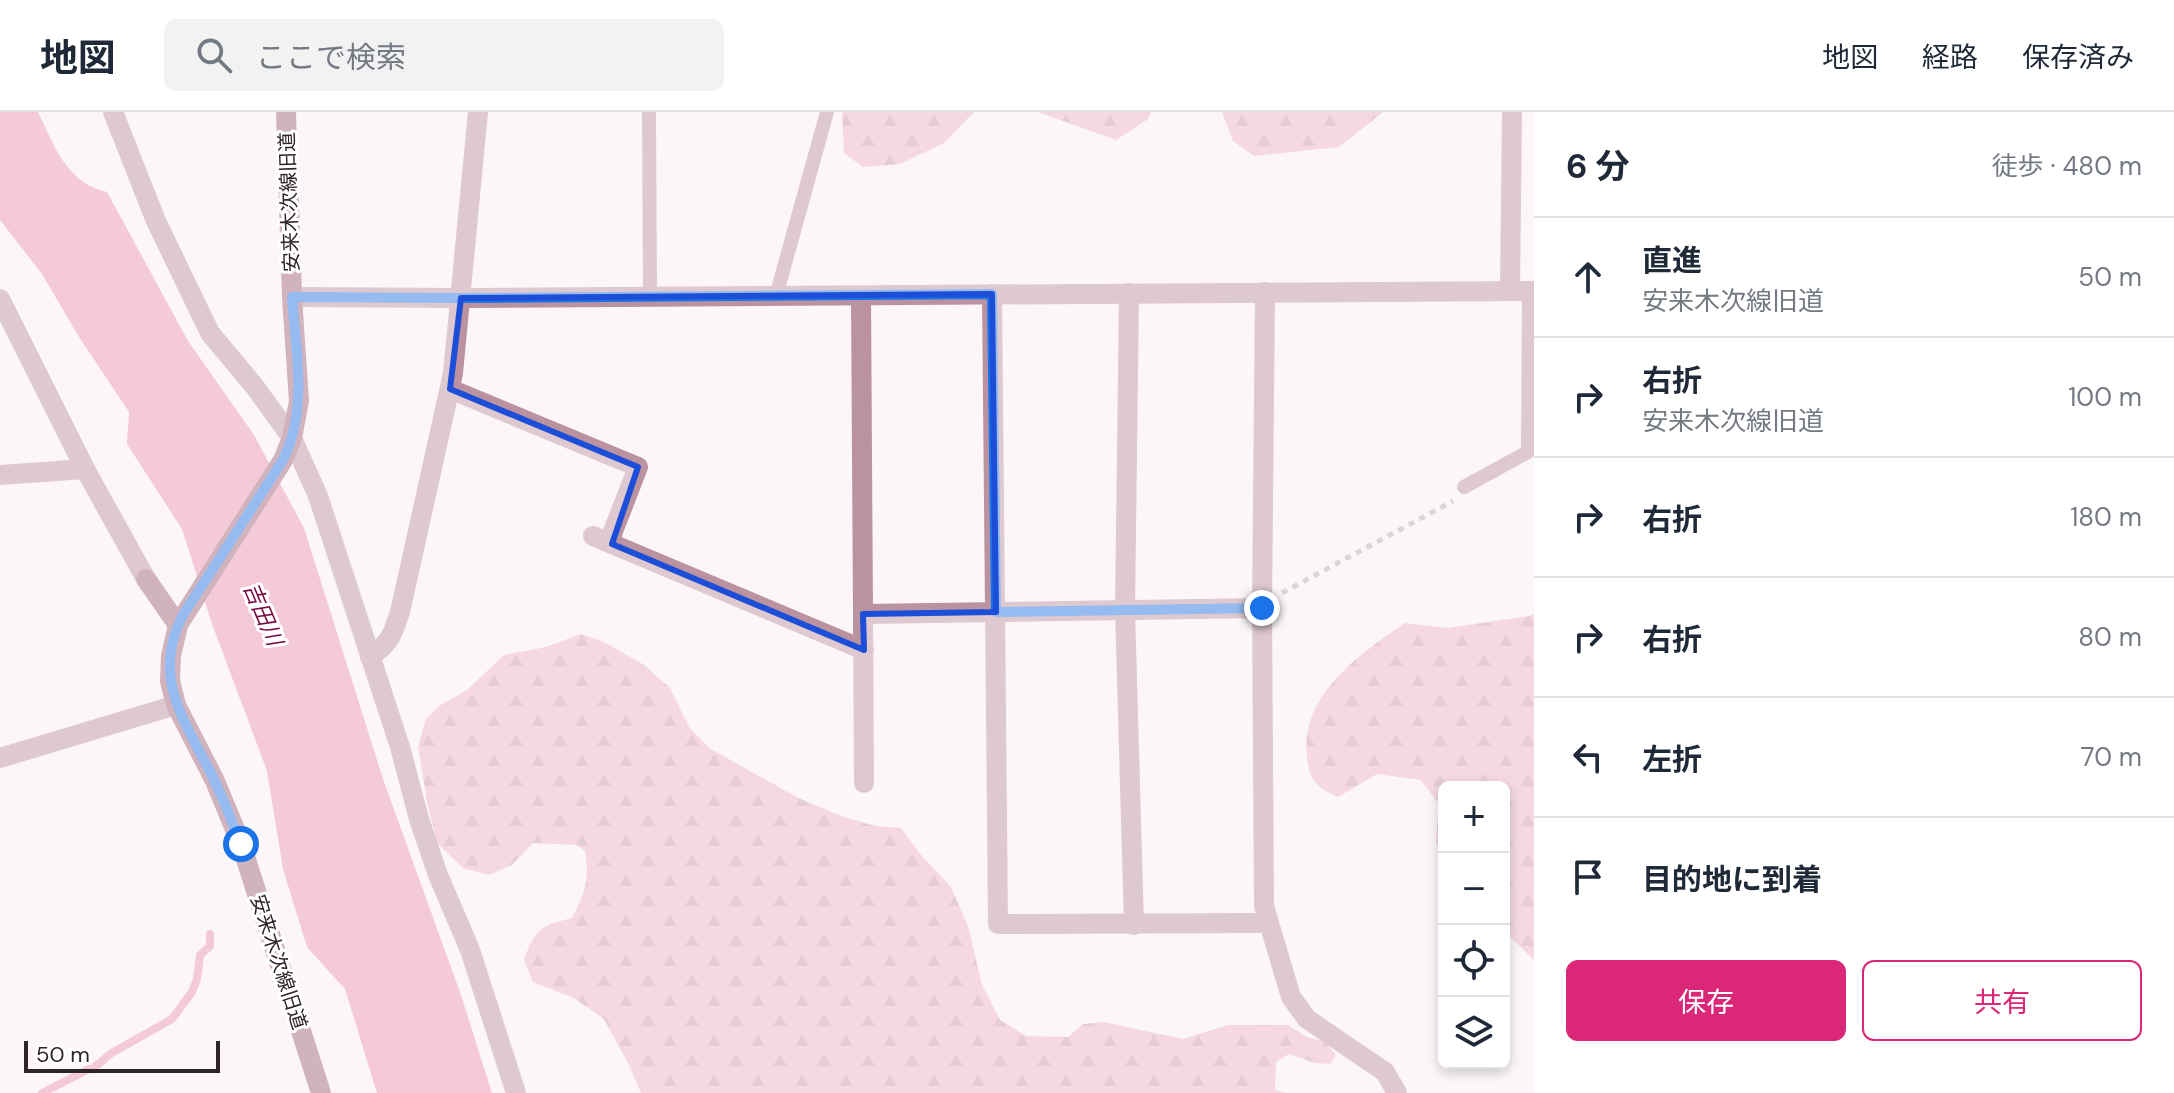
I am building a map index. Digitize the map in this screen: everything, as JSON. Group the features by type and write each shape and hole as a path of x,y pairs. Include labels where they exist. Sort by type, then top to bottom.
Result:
{"street":[{"path":"113,112 156,221 210,333 292,438 318,496 400,747 419,819 438,875 470,950 516,1093"},
{"name":"安来木次線旧道","path":"286,112 299,401 292,438 283,460 181,620 171,656 170,681 176,705 215,781 241,844 321,1093"},
{"path":"370,657 386,646 394,633 450,389 478,112"},
{"path":"292,297 1524,291 1512,112"},
{"path":"1265,292 1262,608 1264,906 1291,997 1307,1019 1385,1072 1397,1093"},
{"path":"1129,293 1125,610 1134,925"},
{"path":"992,294 998,924 1269,923"},
{"path":"861,296 864,783"},
{"path":"0,299 85,469 146,579 181,620"},
{"path":"450,389 638,467 612,534 602,540 864,650"},
{"path":"0,475 85,469"},
{"path":"863,614 1262,608"},
{"path":"0,758 176,705"}],"lane":[{"path":"649,112 650,297"},
{"path":"776,296 827,112"},
{"path":"1464,487 1528,452 1524,291"}],"path":[{"path":"1262,608 1282,594 1458,498 1464,487"}],"highlighted area":[{"path":"992,294 996,612 863,614 864,650 612,544 638,467 450,389 461,298"}],"green space":[{"path":"842,112 974,112 944,143 900,164 863,167 844,153"},
{"path":"1038,112 1151,112 1148,119 1116,140"},
{"path":"1222,112 1383,112 1339,147 1254,156 1233,141"},
{"path":"1534,614 1534,960 1510,937 1510,781 1438,781 1438,803 1421,780 1377,774 1338,797 1315,782 1307,756 1307,734 1323,695 1353,662 1405,623 1447,628"},
{"path":"581,634 604,642 644,665 670,688 689,727 709,748 798,798 844,817 875,826 901,828 951,887 968,926 982,985 1000,1020 1026,1036 1068,1037 1083,1024 1104,1022 1183,1039 1228,1025 1288,1025 1307,1037 1325,1042 1336,1055 1330,1064 1315,1063 1289,1054 1276,1062 1275,1090 1286,1093 641,1093 604,1019 574,998 533,982 524,960 540,930 572,918 585,886 585,851 577,845 533,843 512,865 489,875 463,868 437,843 418,746 426,719 439,706 467,690 504,655 546,647"}],"water":[{"name":"吉田川","path":"0,112 38,112 56,150 72,172 93,188 107,192 188,341 254,435 304,528 383,779 461,995 492,1093 377,1093 345,989 307,947 283,869 267,771 212,624 182,529 127,444 129,412 42,274 0,220"}],"waterway":[{"path":"42,1093 99,1064 110,1054 172,1019 192,992 200,955 210,946 210,934"}],"route":[{"path":"241,844 215,781 176,705 170,681 171,656 183,615 283,460 292,438 299,401 292,297 992,294 996,612 1262,608"}]}
